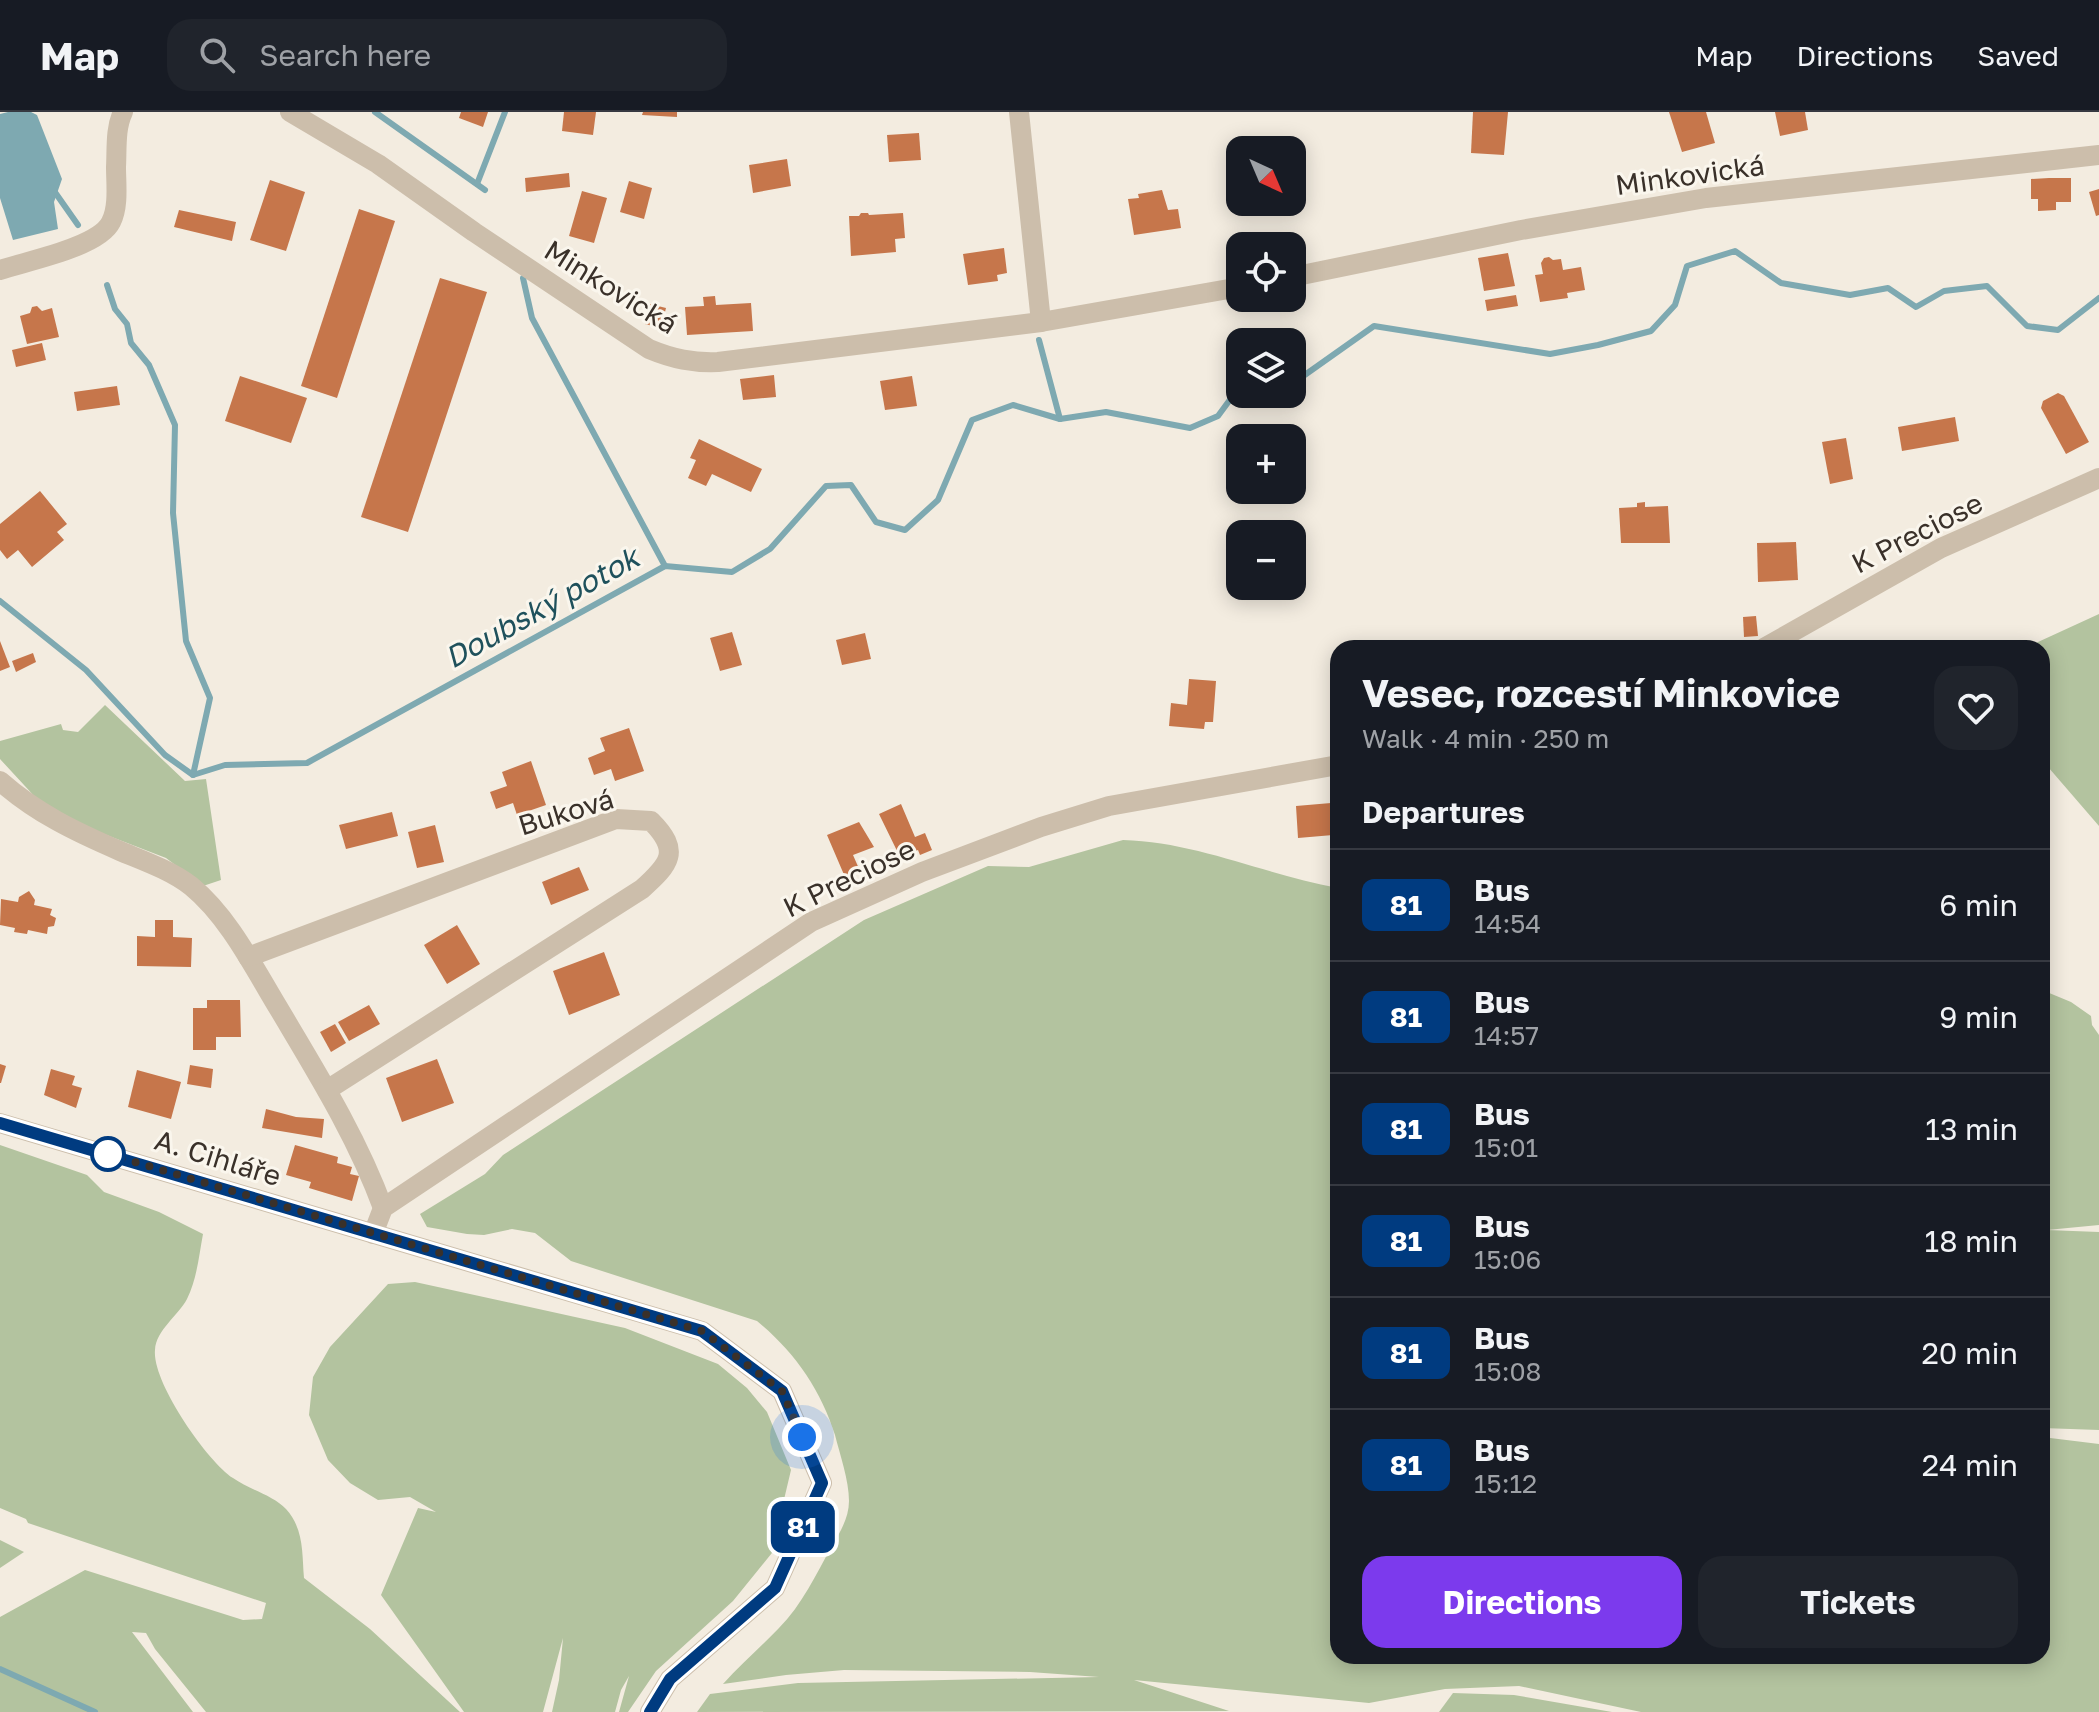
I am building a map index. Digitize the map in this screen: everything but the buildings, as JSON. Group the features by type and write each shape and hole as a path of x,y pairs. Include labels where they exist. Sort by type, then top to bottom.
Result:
{"street":[{"path":"0,270 84,243 110,225 115,202 117,142 123,112"},
{"name":"Minkovická","path":"290,112 378,164 637,341 671,358 696,363 1041,322 1226,289"},
{"path":"1019,112 1041,322"},
{"name":"Minkovická","path":"1306,274 1521,230 1706,198 2099,155"},
{"name":"K Preciose","path":"1778,640 1941,548 2099,478"},
{"name":"K Preciose","path":"383,1208 811,922 922,872 1041,827 1109,806 1330,766"},
{"path":"0,781 42,814 153,864 192,886 220,918 248,957 327,1090 369,1170 383,1208 373,1234"},
{"name":"Buková","path":"248,957 616,819 651,821 665,835 670,851 662,872 642,889 327,1090"},
{"name":"A. Cihláře","path":"0,1123 702,1331 782,1391 822,1483 775,1588 670,1679 650,1712"}],"green space":[{"path":"2099,614 2099,826 2050,769 2050,640 2042,640"},
{"path":"105,705 185,781 206,779 221,880 203,886 166,858 78,824 36,798 0,759 0,741 61,724 63,730 78,732"},
{"path":"1123,840 1151,842 1205,853 1330,886 1330,1664 2050,1664 2050,1438 2099,1444 2099,1712 1641,1712 1519,1686 1445,1689 1369,1703 1134,1680 1229,1711 697,1712 710,1694 798,1683 1099,1677 1030,1672 844,1670 723,1684 795,1609 844,1525 849,1501 844,1468 829,1418 805,1372 783,1345 757,1321 571,1261 535,1233 512,1229 484,1235 467,1234 427,1227 420,1214 485,1174 503,1155 864,920 988,866 1029,867"},
{"path":"2050,993 2071,1002 2091,1016 2092,1025 2099,1035 2099,1225 2050,1230"},
{"path":"0,1145 87,1175 104,1192 159,1212 203,1234 190,1291 156,1343 156,1364 172,1400 196,1438 222,1469 239,1482 274,1500 292,1517 301,1542 304,1578 370,1629 460,1712 206,1712 155,1649 146,1633 132,1632 193,1712 0,1712 0,1617 85,1570 243,1620 262,1619 266,1603 28,1523 26,1519 0,1508"},
{"path":"2050,1230 2099,1232 2099,1430 2050,1428"},
{"path":"415,1282 625,1328 718,1364 747,1388 767,1412 791,1470 782,1508 780,1543 733,1601 656,1671 628,1712 619,1712 629,1676 615,1712 552,1712 563,1638 543,1712 464,1712 381,1595 418,1508 436,1512 410,1497 378,1500 350,1483 328,1460 309,1415 313,1377 330,1347 388,1284"},
{"path":"0,1540 24,1552 0,1568"},
{"path":"1453,1693 1514,1695 1612,1712 1439,1712"}],"water":[{"path":"0,114 37,115 62,179 54,202 58,229 13,240 0,198"}],"waterway":[{"path":"375,112 485,190"},
{"path":"477,184 505,112"},
{"path":"52,188 78,225"},
{"name":"Doubský potok","path":"1306,374 1374,326 1550,354 1651,331 1675,305 1687,266 1735,251 1781,283 1850,295 1888,288 1916,307 1944,291 1987,286 2027,326 2058,330 2099,298"},
{"path":"523,278 532,318 665,566"},
{"path":"107,285 115,309 127,324 131,343 149,365 175,425 173,513 186,641 210,698 193,775"},
{"path":"1039,340 1060,419"},
{"name":"Doubský potok","path":"0,601 86,670 165,755 193,775 225,765 307,763 665,566 732,572 770,549 826,486 851,485 876,522 905,530 938,500 972,420 1013,405 1060,419 1106,412 1190,428 1218,416 1226,405"},
{"path":"0,1669 95,1712"}],"bus line":[{"name":"81","path":"0,1123 702,1331 782,1391 822,1483 775,1588 670,1679 650,1712"}],"route":[{"path":"108,1154 702,1331 782,1391 802,1437"}]}
